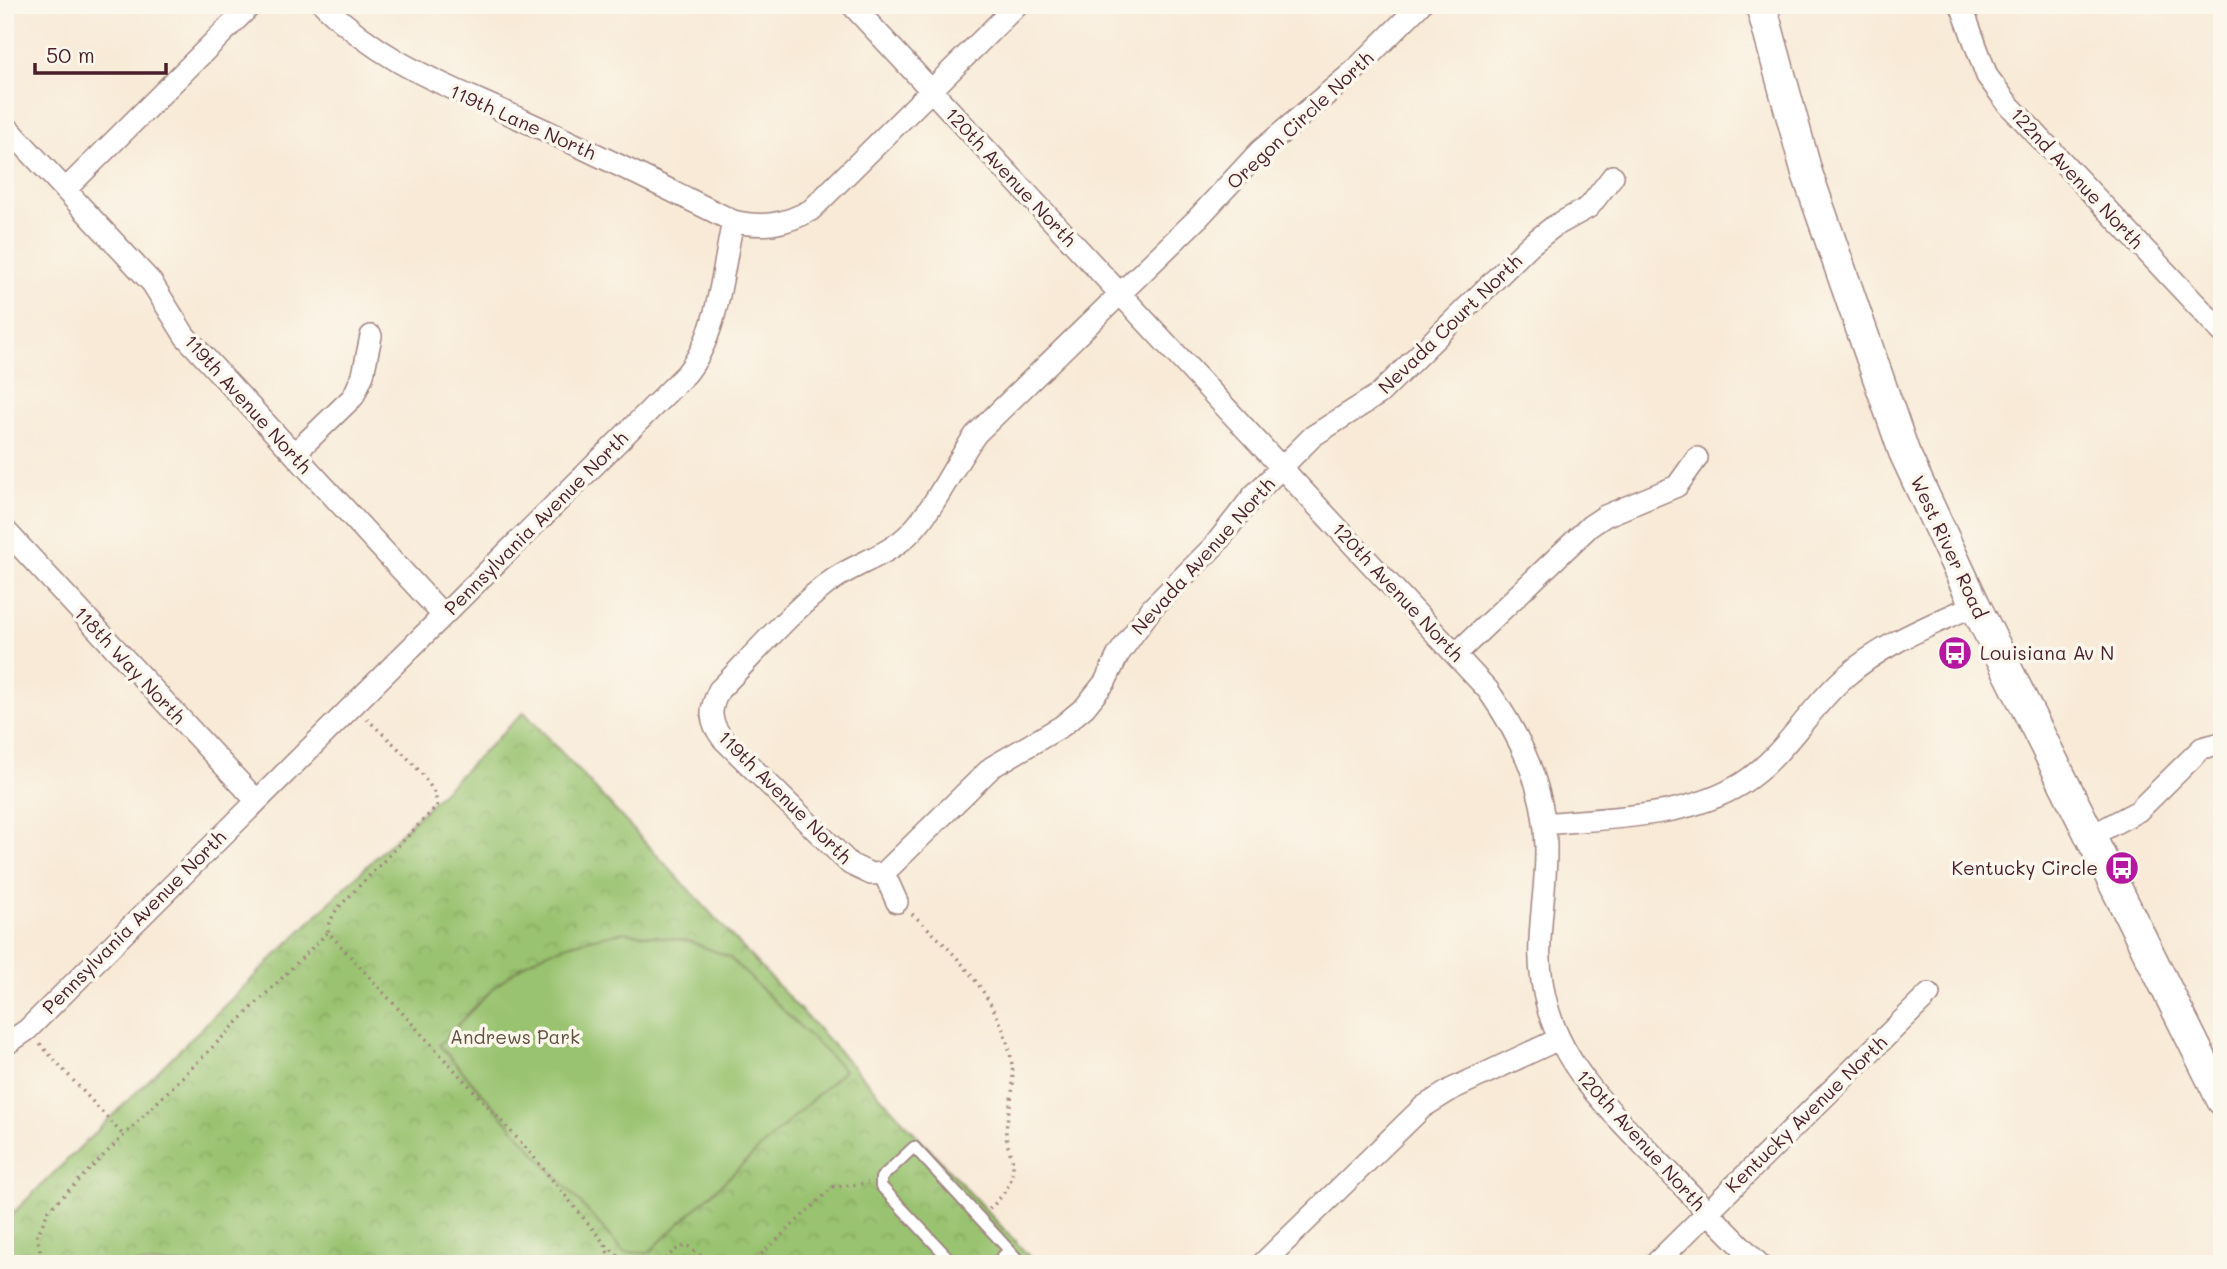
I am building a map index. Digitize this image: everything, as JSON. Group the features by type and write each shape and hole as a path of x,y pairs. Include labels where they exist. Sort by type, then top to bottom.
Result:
{"main road":[{"name":"West River Road","path":"1760,5 1807,173 1874,373 1904,452 1975,605 2222,1100"}],"street":[{"path":"66,189 251,5"},
{"name":"119th Lane North","path":"324,5 354,34 392,60 733,221"},
{"name":"120th Avenue North","path":"852,5 1488,690 1509,720 1526,755 1540,794 1545,867 1537,948 1548,1009 1559,1039 1595,1093 1759,1264"},
{"path":"733,221 749,225 774,225 811,210 1017,5"},
{"name":"Oregon Circle North","path":"711,706 719,690 833,579 886,552 909,534 929,512 955,463 976,434 1198,218 1260,151 1354,71 1420,5"},
{"name":"122nd Avenue North","path":"1961,5 1987,76 2008,104 2222,332"},
{"name":"119th Avenue North","path":"5,125 152,283 185,336 443,615"},
{"name":"Nevada Court North","path":"1282,467 1313,436 1379,394 1530,245 1553,227 1589,207 1613,176"},
{"name":"Pennsylvania Avenue North","path":"5,1045 27,1030 696,361 709,334 733,221"},
{"path":"294,454 353,397 363,375 371,336"},
{"path":"1456,654 1581,533 1605,516 1677,486 1697,458"},
{"name":"Nevada Avenue North","path":"884,873 992,767 1062,726 1085,707 1105,682 1124,647 1152,608 1214,546 1248,502 1282,467"},
{"name":"118th Way North","path":"5,530 256,800"},
{"path":"1544,824 1688,806 1740,785 1788,744 1844,677 1905,638 1975,605"},
{"name":"119th Avenue North","path":"711,706 711,718 723,739 850,864 871,874 884,873"},
{"path":"2090,837 2138,811 2202,748 2222,743"},
{"path":"884,873 897,902"},
{"name":"Kentucky Avenue North","path":"1655,1264 1929,994"},
{"path":"1262,1264 1423,1107 1452,1089 1559,1039"}],"lane":[{"path":"954,1264 880,1181 914,1147 1021,1264"},
{"path":"995,1264 1009,1250"}],"path":[{"path":"43,1264 38,1254 37,1236 49,1210 328,932 329,923 337,909 438,806 438,798 427,781 352,706"},
{"path":"897,902 922,924 984,992 1002,1024 1010,1056 1013,1097 1006,1133 1012,1176 996,1203 979,1217"},
{"path":"328,932 527,1149 604,1243 628,1264"},
{"path":"27,1030 123,1135"},
{"path":"751,1264 832,1187 880,1181"},
{"path":"604,1243 612,1264"},
{"path":"660,1264 675,1250 687,1245 711,1264"}],"green space":[{"name":"Andrews Park","path":"524,712 1036,1264 5,1264 5,1221"},
{"path":"624,932 689,941 729,957 844,1070 648,1253 624,1252 439,1045 489,993 510,974 533,959 571,944"}],"place":[{"name":"Louisiana Av N","path":"1955,653"},
{"name":"Kentucky Circle","path":"2122,868"}]}
